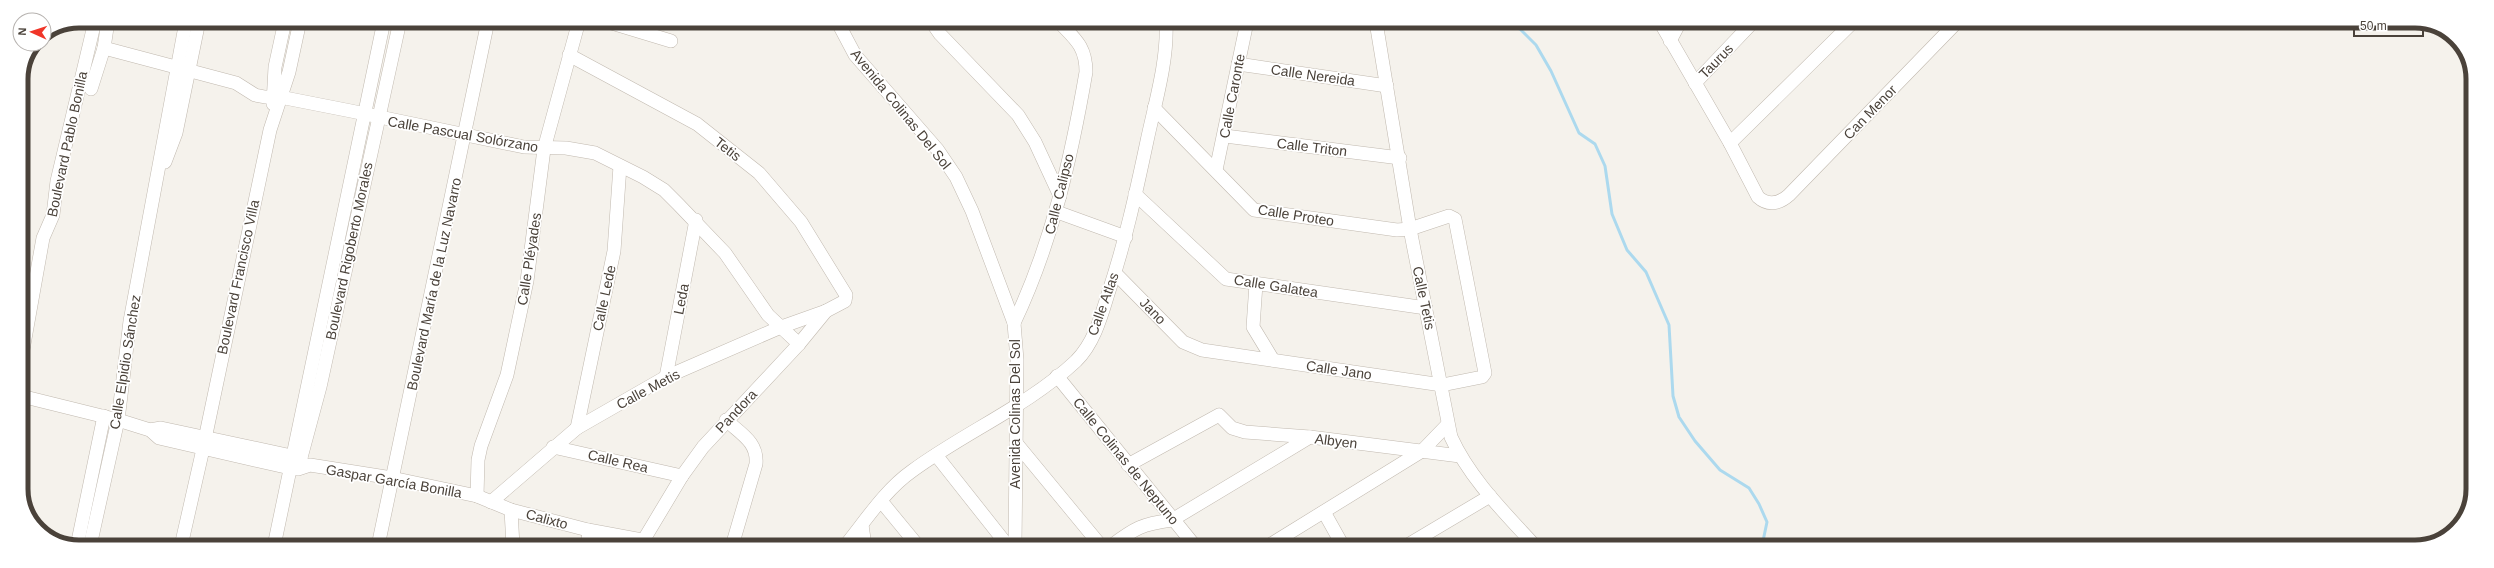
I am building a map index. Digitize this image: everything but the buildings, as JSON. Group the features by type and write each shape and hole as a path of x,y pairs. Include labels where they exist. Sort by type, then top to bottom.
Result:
{"street":[{"name":"Boulevard Pablo Bonilla","path":"28,322 43,238 52,215 57,181 93,28"},
{"name":"Boulevard Pablo Bonilla","path":"90,89 104,48 107,28"},
{"name":"Calle Elpidio Sánchez","path":"91,540 118,420 130,321 176,66 184,28"},
{"name":"Calle Elpidio Sánchez","path":"157,178 176,133 198,28"},
{"name":"Boulevard Francisco Villa","path":"277,97 275,67 283,28"},
{"name":"Boulevard Francisco Villa","path":"182,540 204,444 248,224 277,97 289,72 298,28"},
{"name":"Boulevard Rigoberto Morales","path":"297,465 363,114 382,28"},
{"name":"Boulevard Rigoberto Morales","path":"276,540 320,387 377,118 398,28"},
{"name":"Boulevard María de la Luz Navarro","path":"379,540 487,28"},
{"name":"Calle Pléyades","path":"477,496 478,460 481,446 507,375 527,281 544,149 577,28"},
{"path":"628,28 671,41"},
{"name":"Avenida Colinas Del Sol","path":"842,28 855,55 937,149 956,176 972,211 1014,323 1017,360 1015,407 1015,540"},
{"path":"936,28 1018,116 1036,142 1060,196"},
{"name":"Calle Calipso","path":"1014,323 1036,275 1057,212 1083,90 1086,59 1083,48 1064,28"},
{"name":"Calle Atlas","path":"850,540 881,501 903,478 1015,407 1057,376 1088,348 1099,322 1126,237 1154,108 1164,49 1166,28"},
{"name":"Calle Caronte","path":"1216,170 1225,136 1246,28"},
{"name":"Calle Tetis","path":"1377,28 1400,158 1410,228 1442,385 1448,424 1460,456 1490,496 1530,540"},
{"path":"1663,28 1730,144 1847,28"},
{"path":"1670,41 1677,28"},
{"name":"Taurus","path":"1695,83 1747,28"},
{"name":"Can Menor","path":"1730,144 1758,197 1763,202 1769,203 1782,201 1951,28"},
{"name":"Calle Pascual Solórzano","path":"104,48 236,83 256,94 363,114 524,148 581,150 595,153 664,190 696,220 725,253 768,315 799,344"},
{"name":"Tetis","path":"569,55 696,124 759,173 801,222 844,291"},
{"name":"Calle Nereida","path":"1238,64 1387,86"},
{"name":"Calle Proteo","path":"1154,108 1254,210 1397,230 1410,228 1449,216 1453,217 1455,219 1484,376"},
{"name":"Calle Triton","path":"1225,136 1400,158"},
{"name":"Calle Lede","path":"577,428 614,251 620,166"},
{"name":"Calle Galatea","path":"1135,194 1219,274 1233,281 1426,308"},
{"path":"1057,212 1126,237"},
{"name":"Leda","path":"666,377 696,220"},
{"name":"Jano","path":"1115,273 1182,342 1193,347"},
{"path":"1256,284 1253,326 1273,360"},
{"name":"Pandora","path":"643,540 682,476 726,420 799,344 826,311 845,301 844,291"},
{"name":"Calle Metis","path":"491,502 553,447 577,428 666,377 781,327 826,311"},
{"name":"Calle Jano","path":"1193,347 1442,385 1484,376"},
{"name":"Calle Colinas de Neptuno","path":"1057,376 1190,540"},
{"name":"Gaspar García Bonilla","path":"28,398 104,416 150,430 161,428 204,444 297,465 392,478 477,496"},
{"name":"Albyen","path":"1128,465 1219,415 1237,430 1310,437 1460,456"},
{"name":"Calle Elpidio Sánchez","path":"78,540 104,416"},
{"path":"726,420 754,446 757,454 752,478 734,540"},
{"path":"1278,540 1422,451 1448,424"},
{"path":"1119,540 1134,529 1147,524 1172,520 1310,437"},
{"path":"1016,443 1096,540"},
{"name":"Calle Rea","path":"553,447 682,476"},
{"path":"936,456 1003,540"},
{"name":"Calixto","path":"477,496 511,510 629,540"},
{"path":"1416,540 1490,496"},
{"path":"881,501 913,540"},
{"path":"511,510 513,540"},
{"path":"1324,512 1340,540"},
{"path":"862,526 864,540"},
{"path":"588,530 588,540"}],"waterway":[{"path":"1518,28 1536,45 1551,71 1579,133 1595,144 1605,166 1612,214 1627,250 1646,272 1669,325 1673,396 1679,417 1695,441 1720,470 1749,488 1759,504 1767,522 1763,540"}]}
